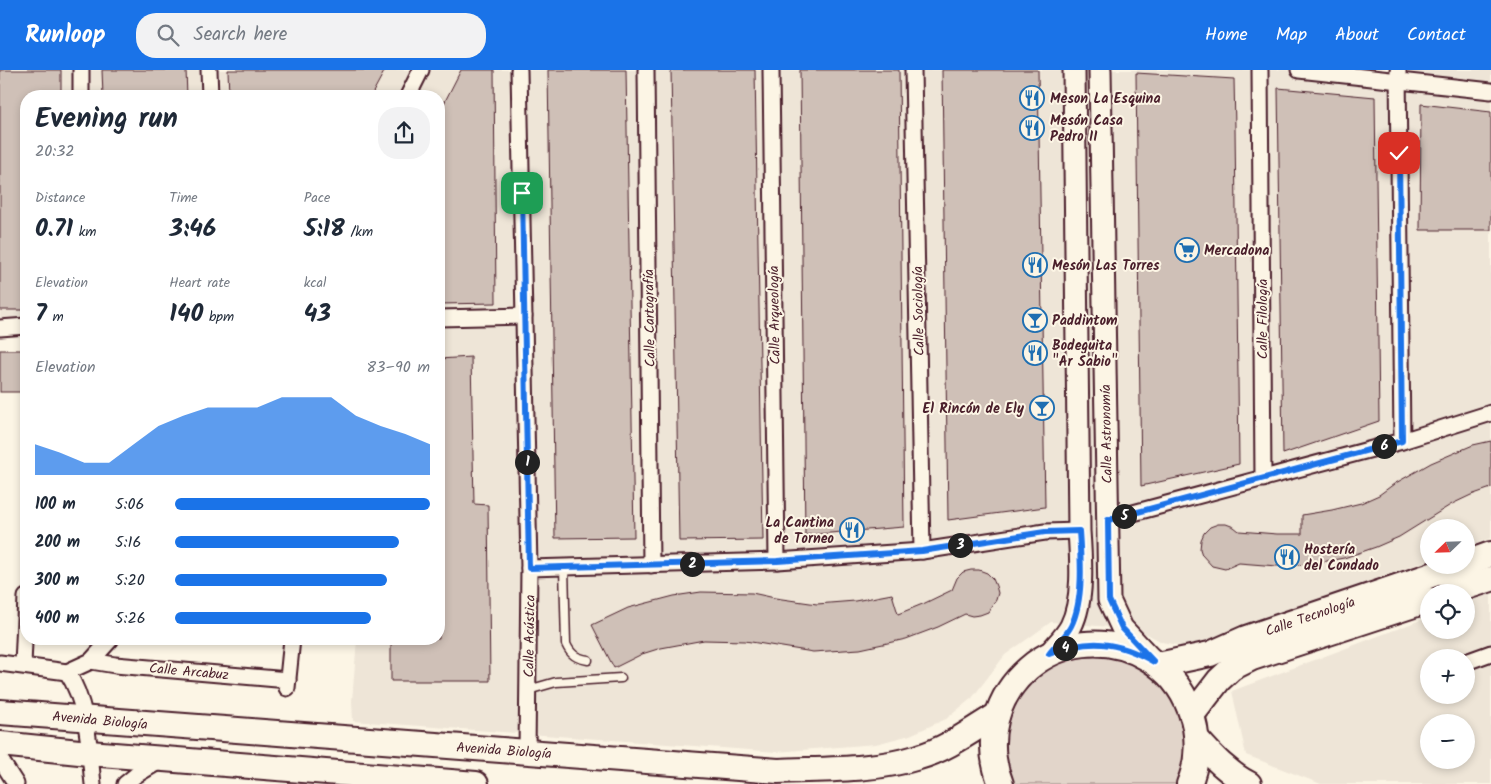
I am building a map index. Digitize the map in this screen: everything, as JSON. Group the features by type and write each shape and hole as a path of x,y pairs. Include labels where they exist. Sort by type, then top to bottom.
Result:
{"main road":[{"path":"1475,560 1491,554"},
{"name":"Calle Tecnología","path":"1156,664 1210,654 1246,638 1434,574"},
{"path":"1475,584 1491,579"},
{"name":"Calle Tecnología","path":"1192,715 1218,680 1232,668 1252,658 1420,603"},
{"path":"1001,784 994,762 994,730 1002,702 1017,679 1037,661 1049,654 1075,645 1103,643 1121,646 1138,653 1156,664 1179,688 1187,701 1197,739 1196,759 1189,784"},
{"name":"Avenida Biología","path":"0,712 778,771 876,767 920,757 947,744 997,715"},
{"path":"1197,739 1214,759 1232,774 1249,784"},
{"path":"0,744 476,784"}],"street":[{"path":"81,70 81,90"},
{"path":"209,70 210,90"},
{"path":"411,90 421,70"},
{"name":"Calle Acústica","path":"519,70 529,568 527,752"},
{"name":"Calle Cartografía","path":"646,70 651,566"},
{"name":"Calle Arqueología","path":"771,70 777,561"},
{"name":"Calle Sociología","path":"913,70 922,551"},
{"name":"Calle Astronomía","path":"1049,654 1070,628 1076,613 1082,569 1079,531 1074,70"},
{"name":"Calle Astronomía","path":"1100,70 1109,600 1122,628 1156,664"},
{"name":"Calle Filología","path":"1260,70 1263,479"},
{"path":"1299,70 1398,76 1491,91"},
{"path":"1398,76 1402,441"},
{"path":"445,318 524,316"},
{"path":"0,328 20,326"},
{"path":"1108,520 1402,441 1491,412"},
{"path":"529,568 777,561 922,551 1045,532 1079,531"},
{"path":"23,665 24,645"},
{"path":"2,665 23,665 67,672 91,661 106,645"},
{"name":"Calle Arcabuz","path":"91,661 287,684 291,645"},
{"path":"1475,659 1491,653"},
{"path":"67,672 80,699 90,753 93,784"},
{"path":"0,759 16,784"},
{"path":"125,784 136,775 164,759"}],"lane":[{"path":"564,567 566,644 576,658 588,660"},
{"path":"528,690 556,682 621,678"}],"shaded area":[{"path":"0,70 1491,70 1491,538 1475,544 1475,519 1420,519 1420,563 1328,596 1209,643 1186,647 1162,642 1147,634 1122,628 1051,622 1005,655 972,698 946,719 910,735 876,744 776,752 353,721 352,701 357,645 445,645 445,90 20,90 20,324 0,324"},
{"path":"1491,593 1491,784 1321,784 1246,755 1232,691 1420,620 1420,639 1475,639 1475,599"},
{"path":"1121,647 1187,701 1189,784 1001,784 993,746 1027,669"}],"building":[{"path":"0,70 61,70 61,90 20,90 20,310 0,310"},
{"path":"102,70 186,70 187,90 103,90"},
{"path":"228,70 385,70 374,90 229,90"},
{"path":"461,70 494,70 496,303 445,304 445,101"},
{"path":"548,70 626,70 634,537 555,538"},
{"path":"671,70 755,70 763,540 679,541"},
{"path":"800,70 899,70 904,527 805,535"},
{"path":"942,70 1038,70 1045,507 948,520"},
{"name":"Mercadona","path":"1136,73 1234,79 1235,128 1239,464 1141,486"},
{"path":"1278,88 1375,97 1379,421 1283,454"},
{"path":"1421,104 1491,112 1491,230 1420,230"},
{"path":"0,350 20,350 20,392 0,392"},
{"path":"471,357 474,504 488,505 490,681 391,681 391,645 445,645 445,359"},
{"path":"1491,441 1491,488 1452,504 1428,519 1420,519 1420,524 1399,537 1376,547 1344,558 1310,564 1277,566 1239,563 1225,569 1212,566 1202,555 1200,549 1201,540 1204,533 1210,527 1226,524 1239,531 1302,534 1302,515 1361,503 1379,495 1394,484 1431,463 1473,445"},
{"path":"971,570 987,573 993,579 996,586 998,593 996,600 988,612 972,616 965,614 906,639 860,649 813,652 745,641 704,640 661,648 642,654 614,668 592,625 628,608 674,596 701,592 752,593 817,604 855,601 892,594 898,614 952,590 957,578 963,572"}],"place":[{"name":"Meson La Esquina","path":"1032,98"},
{"name":"Mesón Casa Pedro II","path":"1032,128"},
{"name":"Mercadona","path":"1187,250"},
{"name":"Mesón Las Torres","path":"1035,265"},
{"name":"Paddintom","path":"1035,320"},
{"name":"Bodeguita \"Ar Sabio\"","path":"1035,353"},
{"name":"El Rincón de Ely","path":"1042,408"},
{"name":"La Cantina de Torneo","path":"852,530"},
{"name":"Hostería del Condado","path":"1287,557"}],"route":[{"path":"522,193 529,568 777,561 922,551 1045,532 1079,531 1082,569 1076,613 1070,628 1049,654 1066,647 1103,643 1121,646 1154,662 1122,628 1114,615 1109,600 1108,520 1402,441 1399,153"}]}
